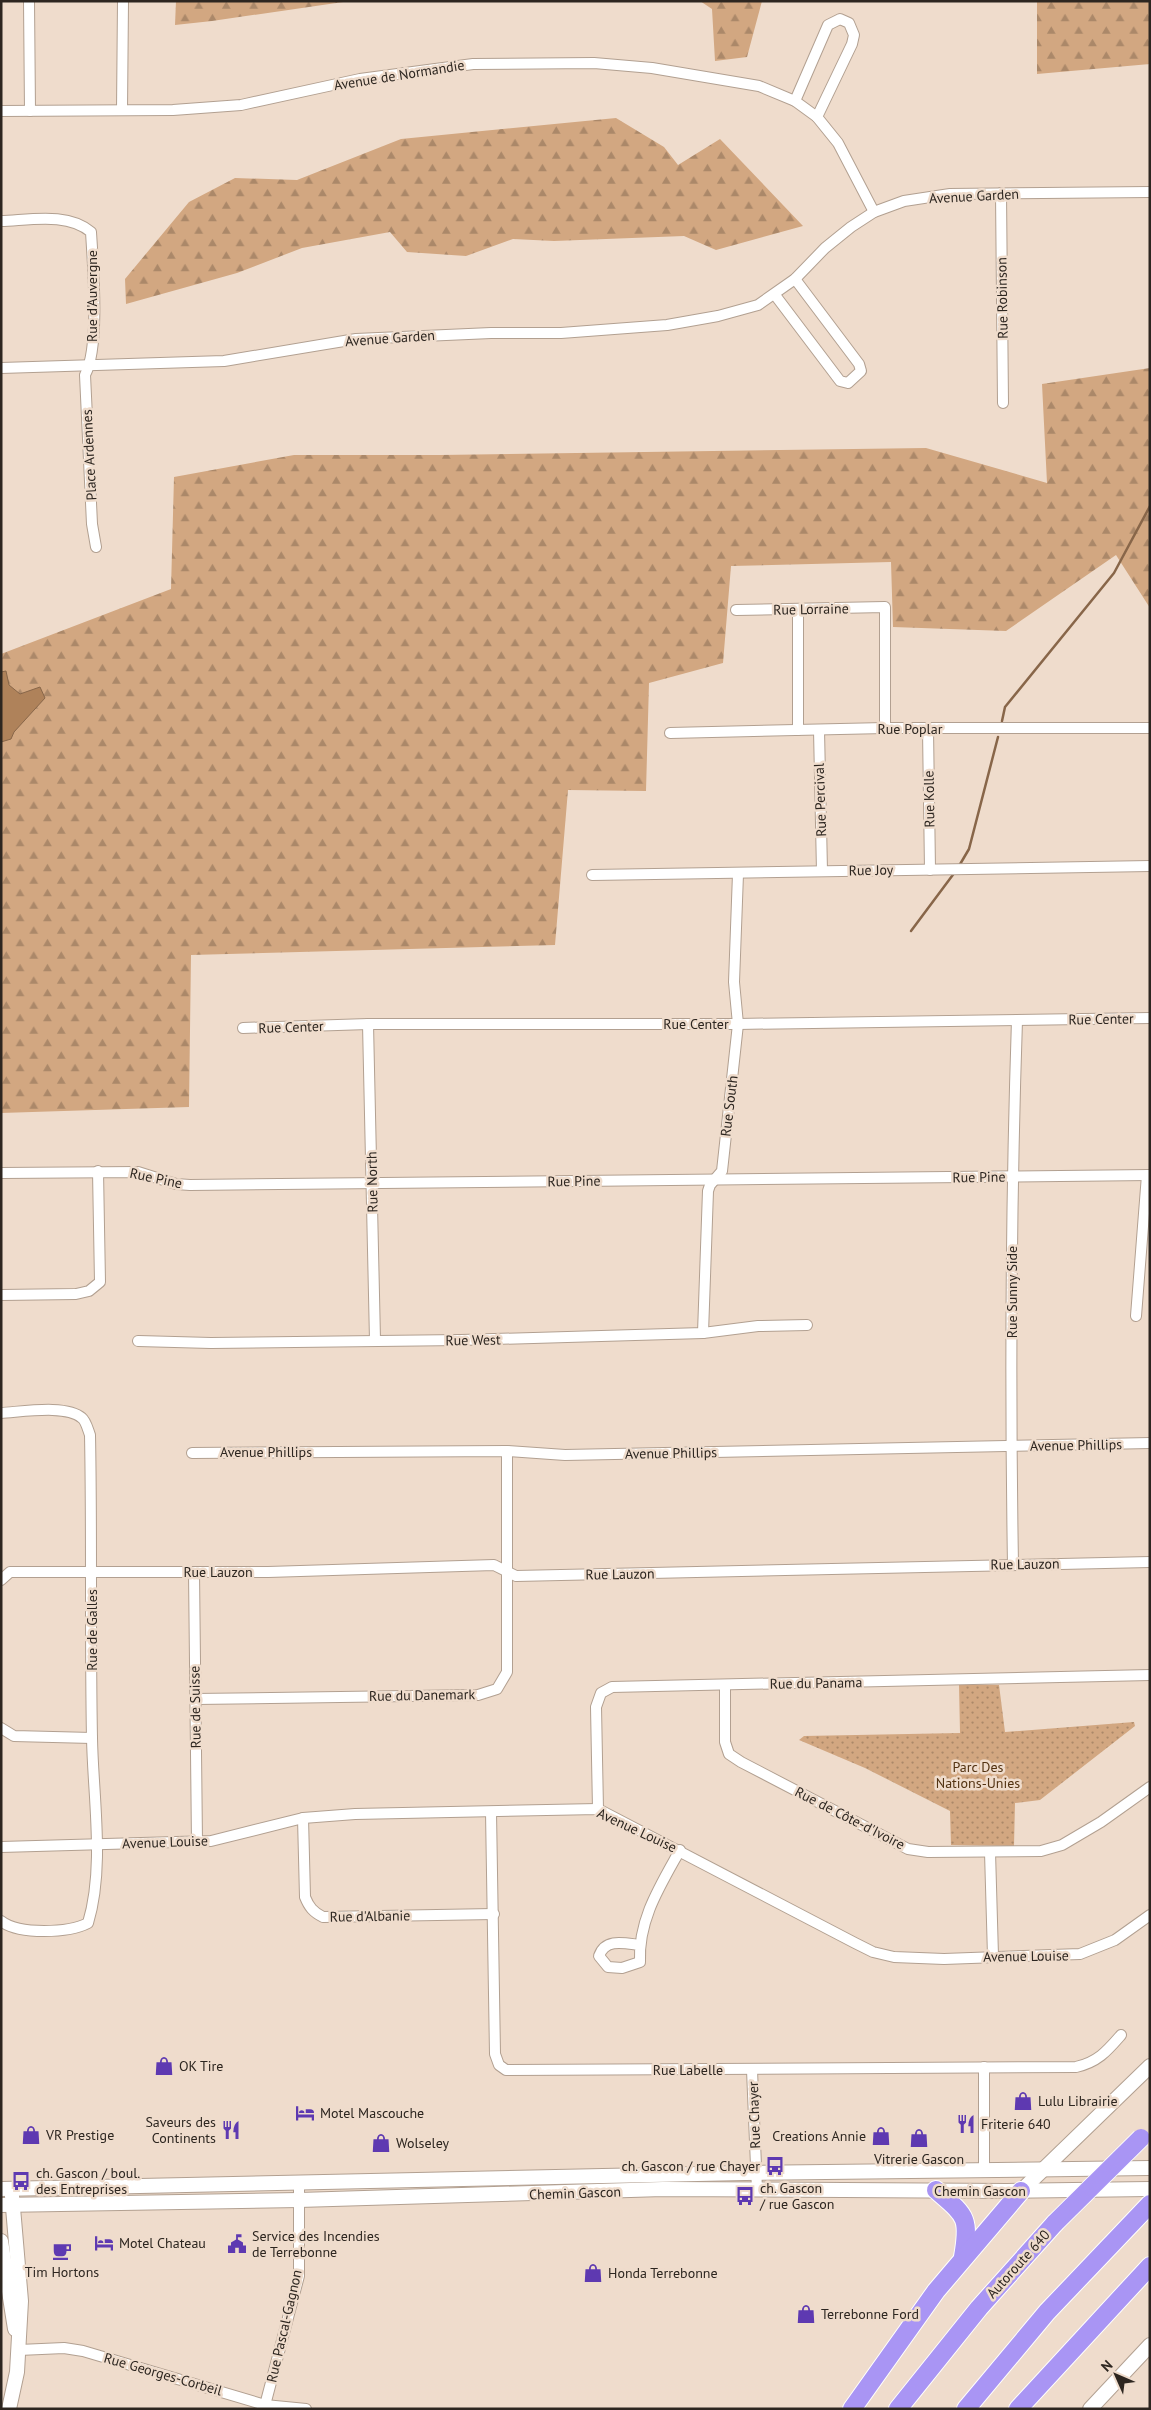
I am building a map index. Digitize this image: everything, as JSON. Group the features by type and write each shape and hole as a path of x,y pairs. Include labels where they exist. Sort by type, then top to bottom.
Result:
{"highway":[{"name":"Autoroute 640","path":"898,2409 966,2323 1055,2223 1145,2133"},
{"path":"936,2190 958,2210 966,2223 967,2234 963,2258"},
{"path":"852,2409 913,2322 963,2258 1021,2191"},
{"path":"966,2409 1047,2312 1150,2204"},
{"path":"1018,2409 1150,2266"}],"main road":[{"path":"1021,2191 1150,2066"},
{"name":"Chemin Gascon","path":"6,2190 756,2173 1150,2168"},
{"name":"Chemin Gascon","path":"7,2205 299,2200 663,2189 1021,2191 1150,2189"},
{"path":"6,2190 21,2296 19,2350 16,2377 9,2409"},
{"path":"1,2241 8,2294 19,2350"},
{"path":"1090,2409 1150,2345"}],"street":[{"path":"29,1 30,111"},
{"path":"122,110 123,1"},
{"path":"795,101 828,25 840,19 849,23 854,35 852,44 817,116"},
{"name":"Avenue de Normandie","path":"1,111 173,110 241,105 369,77 473,64 594,63 705,76 759,86 795,101 817,116 838,144 874,212"},
{"name":"Avenue Garden","path":"1,368 224,361 356,339 491,333 561,333 667,325 718,316 758,305 775,295 851,226 874,212 904,201 950,194 1150,192"},
{"name":"Rue Robinson","path":"1001,193 1003,403"},
{"name":"Rue d'Auvergne","path":"1,221 62,220 80,223 90,232 94,284 91,364"},
{"path":"775,295 840,381 848,383 853,380 861,371 859,364 795,278"},
{"name":"Place Ardennes","path":"91,364 85,375 92,524 96,547"},
{"name":"Rue Lorraine","path":"736,610 885,607 885,728"},
{"path":"798,609 798,730"},
{"name":"Rue Poplar","path":"670,733 885,728 1150,728"},
{"name":"Rue Kolle","path":"928,729 930,870"},
{"name":"Rue Percival","path":"819,730 822,871"},
{"name":"Rue Joy","path":"592,875 1150,866"},
{"name":"Rue South","path":"703,1333 708,1191 722,1171 738,1024 734,982 738,874"},
{"name":"Rue Center","path":"243,1028 368,1024 738,1024 1150,1018"},
{"name":"Rue Sunny Side","path":"1013,1564 1011,1446 1013,1176 1017,1020"},
{"name":"Rue North","path":"368,1024 375,1340"},
{"path":"1,1295 76,1294 89,1292 100,1282 98,1171"},
{"name":"Rue Pine","path":"1,1173 138,1172 176,1184 373,1184 1148,1175"},
{"path":"1136,1316 1148,1175"},
{"name":"Rue West","path":"138,1341 250,1343 461,1340 703,1333 758,1326 807,1325"},
{"name":"Rue de Galles","path":"1,1413 63,1410 75,1413 83,1419 90,1435 93,1572 92,1738 96,1844 95,1896 88,1923 69,1929 39,1930 16,1928 1,1921"},
{"name":"Avenue Phillips","path":"192,1452 507,1451 565,1455 1150,1443"},
{"name":"Rue du Danemark","path":"195,1699 478,1695 497,1689 507,1672 507,1451"},
{"name":"Rue Lauzon","path":"1,1580 10,1572 268,1572 494,1565 519,1576 1150,1562"},
{"name":"Rue de Suisse","path":"194,1572 197,1842"},
{"name":"Rue du Panama","path":"598,1809 596,1707 601,1693 612,1687 1150,1675"},
{"name":"Rue de Côte-d'Ivoire","path":"724,1686 725,1742 730,1754 741,1762 908,1849 928,1852 1041,1851 1062,1845 1101,1822 1150,1787"},
{"path":"1,1728 14,1736 92,1738"},
{"name":"Avenue Louise","path":"1,1847 211,1841 303,1818 355,1814 598,1809 864,1947 884,1955 944,1959 1080,1954 1115,1940 1150,1915"},
{"name":"Rue Labelle","path":"491,1812 495,2054 499,2065 506,2070 1076,2067 1090,2064 1101,2057 1121,2035"},
{"name":"Rue d'Albanie","path":"303,1818 305,1897 309,1907 323,1917 494,1914"},
{"path":"639,1945 650,1905 680,1850"},
{"path":"990,1852 993,1956"},
{"path":"984,2068 984,2170"},
{"name":"Rue Chayer","path":"752,2070 757,2190"},
{"name":"Rue Pascal-Gagnon","path":"264,2407 299,2276 299,2183"},
{"name":"Rue Georges-Corbeil","path":"19,2350 64,2348 83,2351 264,2407 306,2409"}],"green space":[{"path":"176,1 350,1 175,25"},
{"path":"700,1 762,1 747,57 715,61 712,9"},
{"path":"1037,1 1150,1 1150,64 1037,74"},
{"path":"616,118 664,147 678,165 720,139 803,226 716,250 684,236 554,241 513,239 466,256 407,252 390,232 302,248 237,273 126,304 125,279 189,202 235,178 297,180 401,139"},
{"path":"1150,368 1150,608 1116,555 1006,631 893,627 891,562 731,566 723,663 649,683 646,791 568,790 555,945 191,955 189,1107 1,1113 1,654 171,589 174,477 294,455 440,455 926,448 1047,483 1042,384"},
{"name":"Parc Des Nations-Unies","path":"959,1685 999,1685 1005,1732 1134,1722 1135,1726 1040,1800 1015,1803 1014,1846 951,1845 950,1811 865,1768 799,1740 804,1736 960,1733"}],"shaded area":[{"path":"6,671 9,685 20,694 40,687 45,698 14,732 11,739 1,742 1,672"}],"waterway":[{"path":"1002,721 1005,707 1114,573 1150,506"},
{"path":"959,866 969,849 998,737"},
{"path":"911,931 955,872"}],"place":[{"name":"OK Tire","path":"164,2066"},
{"name":"Lulu Librairie","path":"1023,2101"},
{"name":"Motel Mascouche","path":"305,2113"},
{"name":"Friterie 640","path":"966,2124"},
{"name":"Saveurs des Continents","path":"231,2130"},
{"name":"VR Prestige","path":"31,2135"},
{"name":"Creations Annie","path":"881,2136"},
{"name":"Vitrerie Gascon","path":"919,2138"},
{"name":"Wolseley","path":"381,2143"},
{"name":"ch. Gascon / rue Chayer","path":"775,2166"},
{"name":"ch. Gascon / boul. des Entreprises","path":"21,2181"},
{"name":"ch. Gascon / rue Gascon","path":"745,2196"},
{"name":"Motel Chateau","path":"104,2243"},
{"name":"Service des Incendies de Terrebonne","path":"237,2244"},
{"name":"Tim Hortons","path":"62,2251"},
{"name":"Honda Terrebonne","path":"593,2273"},
{"name":"Terrebonne Ford","path":"806,2314"}]}
